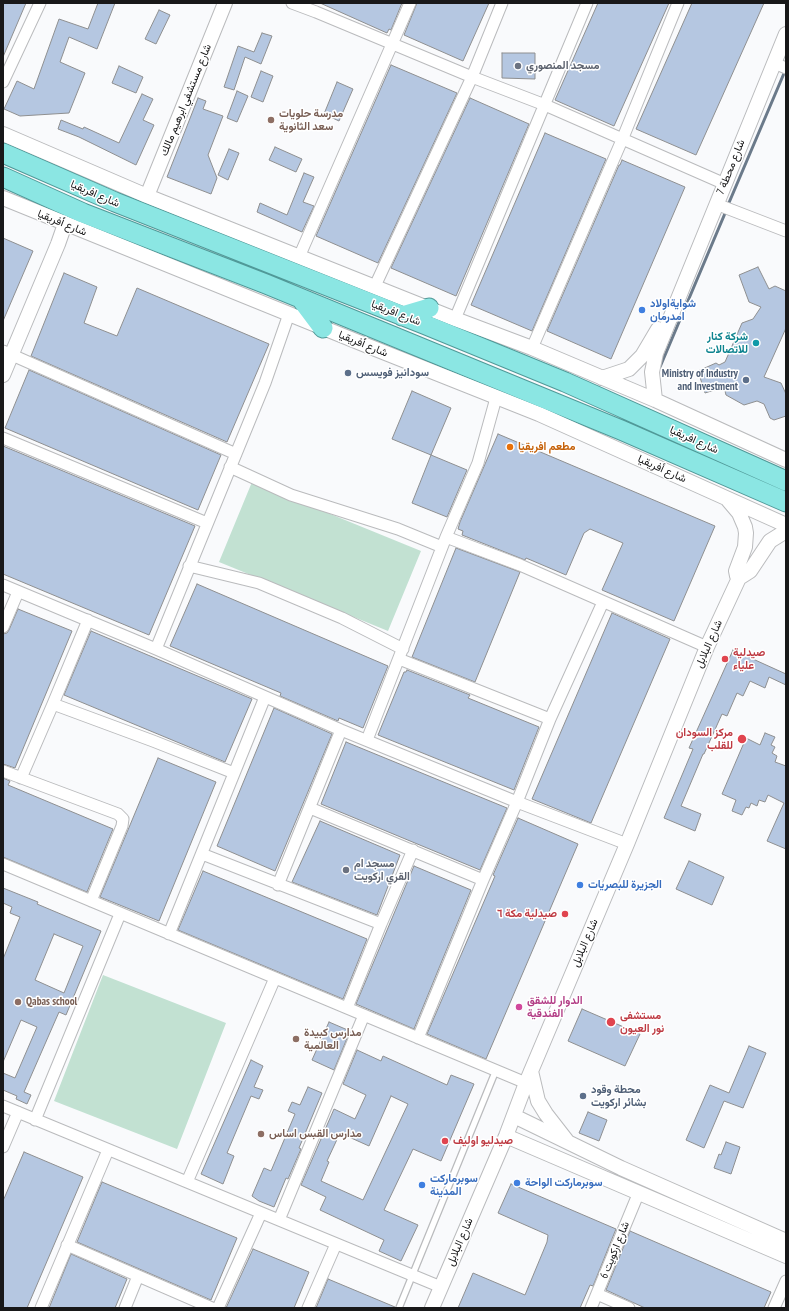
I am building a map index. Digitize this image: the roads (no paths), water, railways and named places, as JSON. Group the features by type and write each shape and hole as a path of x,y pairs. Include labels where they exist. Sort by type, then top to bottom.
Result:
{"highway":[{"name":"شارع افريقيا","path":"3,153 115,202 426,325 565,382 786,481"},
{"path":"27,187 27,176 35,168"},
{"name":"شارع افريقيا","path":"3,177 83,213 266,284 621,430 786,502"},
{"path":"301,299 323,328"},
{"path":"402,316 429,308"}],"street":[{"path":"3,82 40,3"},
{"name":"شارع مستشفي ابرهيم مالك","path":"147,196 225,3"},
{"path":"292,3 318,7 392,44 545,105 725,184"},
{"path":"299,257 410,3"},
{"path":"375,286 472,77 502,3"},
{"path":"455,318 587,3"},
{"path":"532,348 622,140 678,3"},
{"name":"شارع محطة 7","path":"677,300 716,204 780,65 786,34"},
{"path":"3,134 147,196 532,348 655,400 786,460"},
{"name":"شارع أفريقيا","path":"3,198 496,398 539,414 786,525"},
{"path":"716,204 786,232"},
{"path":"3,375 7,352 58,244 65,224"},
{"path":"602,378 629,369 636,364 677,300"},
{"path":"655,400 652,367 677,300"},
{"path":"156,649 265,383 289,314"},
{"path":"7,352 236,454"},
{"path":"366,740 444,542 478,463 496,398"},
{"path":"3,438 207,523"},
{"path":"230,467 291,495 398,529 520,565 707,646"},
{"name":"شارع البلابل","path":"725,497 735,507 745,527 745,547 736,571 739,578"},
{"name":"شارع البلابل","path":"432,1308 506,1136 707,646 739,578 744,576 750,570 770,541 786,531"},
{"path":"189,566 259,583 342,618 401,654 550,719"},
{"path":"3,585 156,649 341,730 517,802 627,844"},
{"path":"3,627 18,592"},
{"path":"418,1038 517,802 550,719 603,602"},
{"path":"21,778 88,620"},
{"path":"169,934 265,698"},
{"path":"53,704 154,741 234,773"},
{"path":"278,885 341,730"},
{"path":"3,771 118,814 122,819 122,826 91,901"},
{"path":"310,808 483,880"},
{"path":"347,1008 413,850"},
{"path":"202,854 381,924"},
{"path":"3,864 496,1070 529,1077 538,1101 546,1114 569,1143"},
{"path":"35,1120 120,914"},
{"path":"187,1182 274,978"},
{"path":"279,1220 364,1015"},
{"path":"3,1106 441,1287"},
{"path":"3,1147 18,1112"},
{"path":"514,1116 646,1180 786,1241"},
{"path":"506,1136 786,1256"},
{"path":"41,1308 108,1150"},
{"name":"شارع اركويت 6","path":"591,1308 639,1192"},
{"path":"218,1308 261,1213"},
{"path":"308,1308 336,1244"},
{"path":"67,1245 212,1308"},
{"path":"125,1308 138,1276"},
{"path":"774,1308 786,1280"},
{"path":"597,1294 629,1308"}],"lane":[{"path":"399,1308 496,1070"}],"waterway":[{"path":"728,205 785,71"},
{"path":"660,367 726,211"}],"place":[{"name":"مسجد المنصوري","path":"518,66"},
{"name":"مدرسة حلويات سعد الثانوية","path":"271,120"},
{"name":"شوايةاولاد امدرمان","path":"642,310"},
{"name":"شركة كنار للاتصالات","path":"756,343"},
{"name":"سودانيز فويسس","path":"348,373"},
{"name":"Ministry of Industry and Investment","path":"746,380"},
{"name":"مطعم افريقيا","path":"510,447"},
{"name":"صيدلية علياء","path":"725,659"},
{"name":"مركز السودان للقلب","path":"742,739"},
{"name":"مسجد ام القري اركويت","path":"346,870"},
{"name":"الجزيرة للبصريات","path":"580,885"},
{"name":"صيدلية مكة ٦","path":"565,914"},
{"name":"Qabas school","path":"18,1002"},
{"name":"الدوار للشقق الفندقية","path":"519,1007"},
{"name":"مستشفى نور العيون","path":"611,1022"},
{"name":"مدارس كبيدة العالمية","path":"296,1039"},
{"name":"محطة وقود بشائر اركويت","path":"583,1096"},
{"name":"مدارس القبس اساس","path":"261,1134"},
{"name":"صيدليو اوليف","path":"445,1141"},
{"name":"سوبرماركت الواحة","path":"517,1183"},
{"name":"سوبرماركت المدينة","path":"422,1185"}]}
